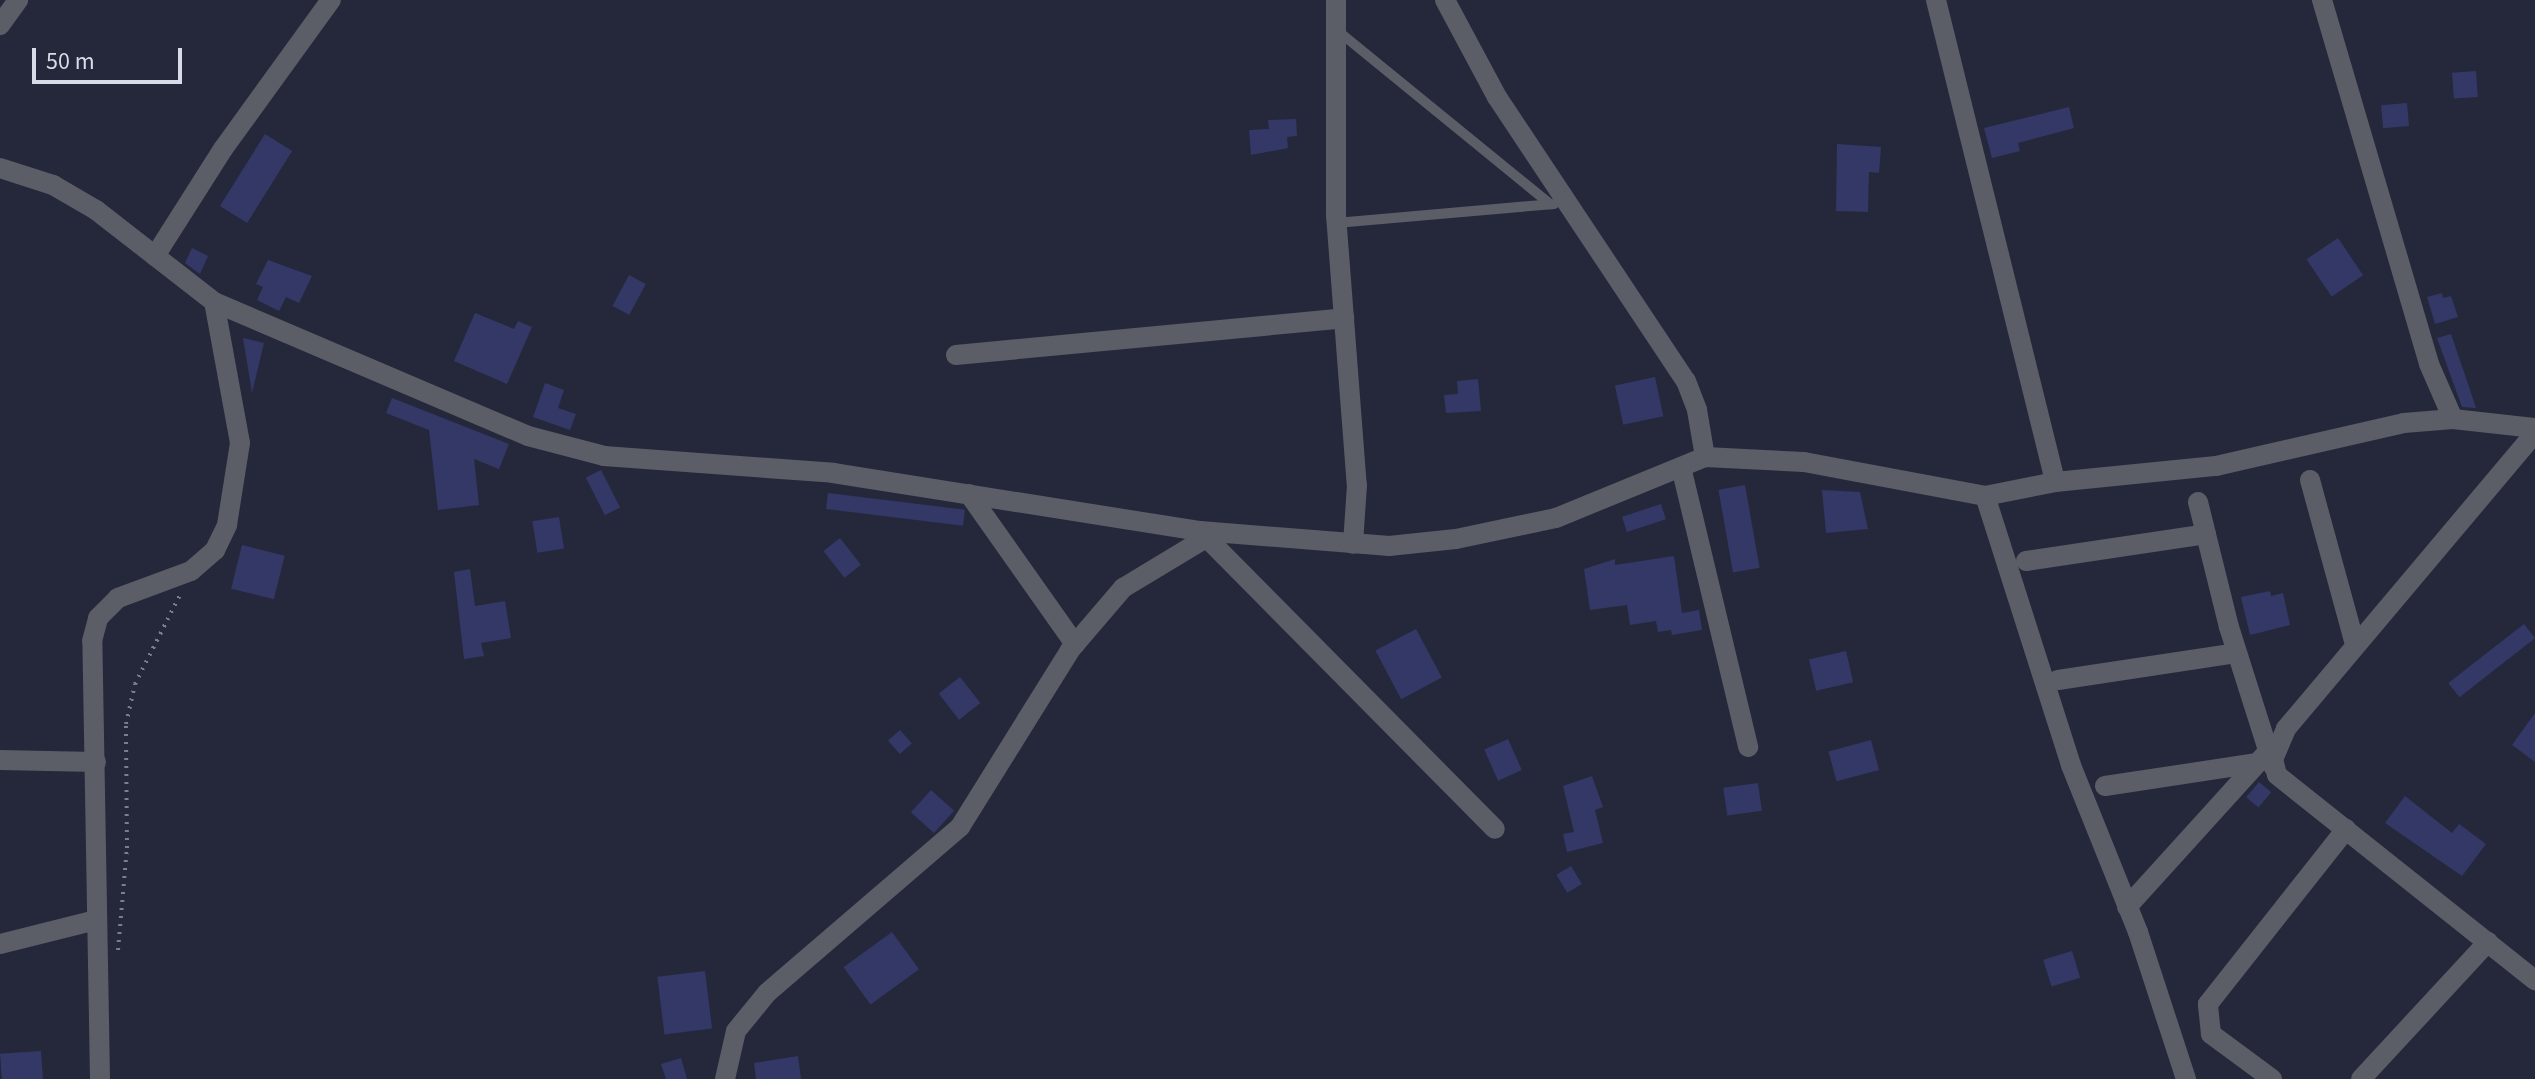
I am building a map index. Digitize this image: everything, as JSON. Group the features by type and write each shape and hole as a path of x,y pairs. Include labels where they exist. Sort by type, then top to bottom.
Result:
{"street":[{"path":"0,25 18,0"},
{"path":"155,256 223,149 331,0"},
{"path":"1336,0 1336,223 1357,485 1353,544"},
{"path":"1445,0 1558,204 1686,381 1697,410 1705,457"},
{"path":"1936,0 2055,482"},
{"path":"2322,0 2429,364 2453,419"},
{"path":"0,168 53,185 96,210 214,302 528,436 604,456 833,473 1203,534 1389,546 1456,539 1556,518 1705,457 1804,462 1985,496 2055,482 2216,466 2381,427 2453,419 2535,431"},
{"path":"100,1079 92,641 98,618 118,598 191,571 215,550 238,479 240,443 214,302"},
{"path":"956,355 1344,318"},
{"path":"2127,907 2269,757 2355,645 2535,431"},
{"path":"1681,467 1748,747"},
{"path":"2310,480 2355,645"},
{"path":"969,494 1075,644"},
{"path":"1985,496 2071,765 2127,907 2186,1079"},
{"path":"2198,502 2236,653 2269,757 2346,829 2535,980"},
{"path":"725,1079 736,1031 767,993 960,827 1075,644 1123,588 1203,534"},
{"path":"1203,534 1495,829"},
{"path":"2026,561 2206,534"},
{"path":"2058,680 2236,653"},
{"path":"2105,786 2269,757"},
{"path":"0,760 96,762"},
{"path":"2272,1079 2211,1034 2208,1004 2346,829"},
{"path":"0,944 96,920"},
{"path":"2361,1079 2488,942"}],"lane":[{"path":"1338,31 1558,204"},
{"path":"1336,223 1558,204"}],"path":[{"path":"117,958 127,848 126,724 135,684 191,571"}],"building":[{"path":"2476,71 2478,97 2454,99 2452,73"},
{"path":"2407,103 2409,126 2383,128 2381,105"},
{"path":"2069,107 2074,128 2018,143 2020,151 1992,158 1984,128"},
{"path":"1296,119 1297,136 1287,137 1288,148 1251,155 1249,130 1269,129 1268,120"},
{"path":"265,134 292,151 247,223 220,206"},
{"path":"1837,144 1881,147 1879,173 1869,172 1868,212 1836,211"},
{"path":"2338,238 2363,275 2332,297 2306,259"},
{"path":"192,248 208,256 200,274 185,263"},
{"path":"268,260 312,276 299,303 286,297 279,311 257,300 263,287 256,284"},
{"path":"629,275 646,284 629,315 613,306"},
{"path":"2442,293 2443,298 2451,296 2458,317 2435,324 2427,297"},
{"path":"475,313 514,329 518,321 532,327 507,384 454,361"},
{"path":"2451,334 2476,408 2462,407 2437,338"},
{"path":"243,338 264,343 252,393"},
{"path":"1655,377 1663,416 1623,425 1615,386"},
{"path":"1478,379 1481,411 1446,413 1444,395 1458,394 1457,381"},
{"path":"545,383 564,390 558,408 576,414 570,430 533,417"},
{"path":"392,398 509,444 499,469 474,459 479,505 438,510 429,430 386,413"},
{"path":"601,470 620,507 605,515 586,478"},
{"path":"1745,485 1760,568 1733,572 1718,490"},
{"path":"1822,490 1860,492 1868,529 1826,533"},
{"path":"828,493 965,510 963,526 826,509"},
{"path":"1661,504 1666,519 1627,532 1622,517"},
{"path":"559,517 564,549 537,553 532,521"},
{"path":"840,538 861,565 844,578 823,551"},
{"path":"242,545 285,556 274,599 231,589"},
{"path":"1674,556 1682,613 1699,610 1702,630 1672,635 1671,630 1658,632 1656,621 1630,625 1627,605 1590,610 1584,569 1615,559 1615,565"},
{"path":"470,569 475,606 505,601 511,638 481,643 484,656 464,659 454,572"},
{"path":"2270,591 2271,596 2283,593 2290,625 2250,635 2241,597"},
{"path":"2524,624 2535,638 2459,697 2448,683"},
{"path":"1416,629 1442,678 1401,699 1375,651"},
{"path":"1846,651 1853,682 1816,691 1809,660"},
{"path":"960,677 980,703 959,720 939,694"},
{"path":"2535,713 2535,762 2512,745"},
{"path":"900,730 912,744 900,754 888,740"},
{"path":"1508,739 1522,770 1498,781 1484,750"},
{"path":"1871,740 1879,770 1837,781 1828,751"},
{"path":"1592,776 1603,807 1595,810 1603,843 1567,852 1563,834 1574,832 1563,786"},
{"path":"2259,782 2271,792 2258,808 2246,797"},
{"path":"1758,783 1762,811 1727,816 1723,788"},
{"path":"931,790 954,811 934,833 911,812"},
{"path":"2405,796 2452,833 2459,824 2486,844 2462,876 2385,823"},
{"path":"1571,866 1582,884 1567,893 1556,875"},
{"path":"892,932 919,969 870,1004 843,967"},
{"path":"2072,951 2080,978 2051,987 2043,960"},
{"path":"705,971 712,1029 664,1034 657,977"},
{"path":"41,1051 43,1079 2,1079 0,1054"},
{"path":"798,1056 801,1079 756,1079 754,1063"},
{"path":"681,1058 687,1079 666,1079 661,1064"}]}
